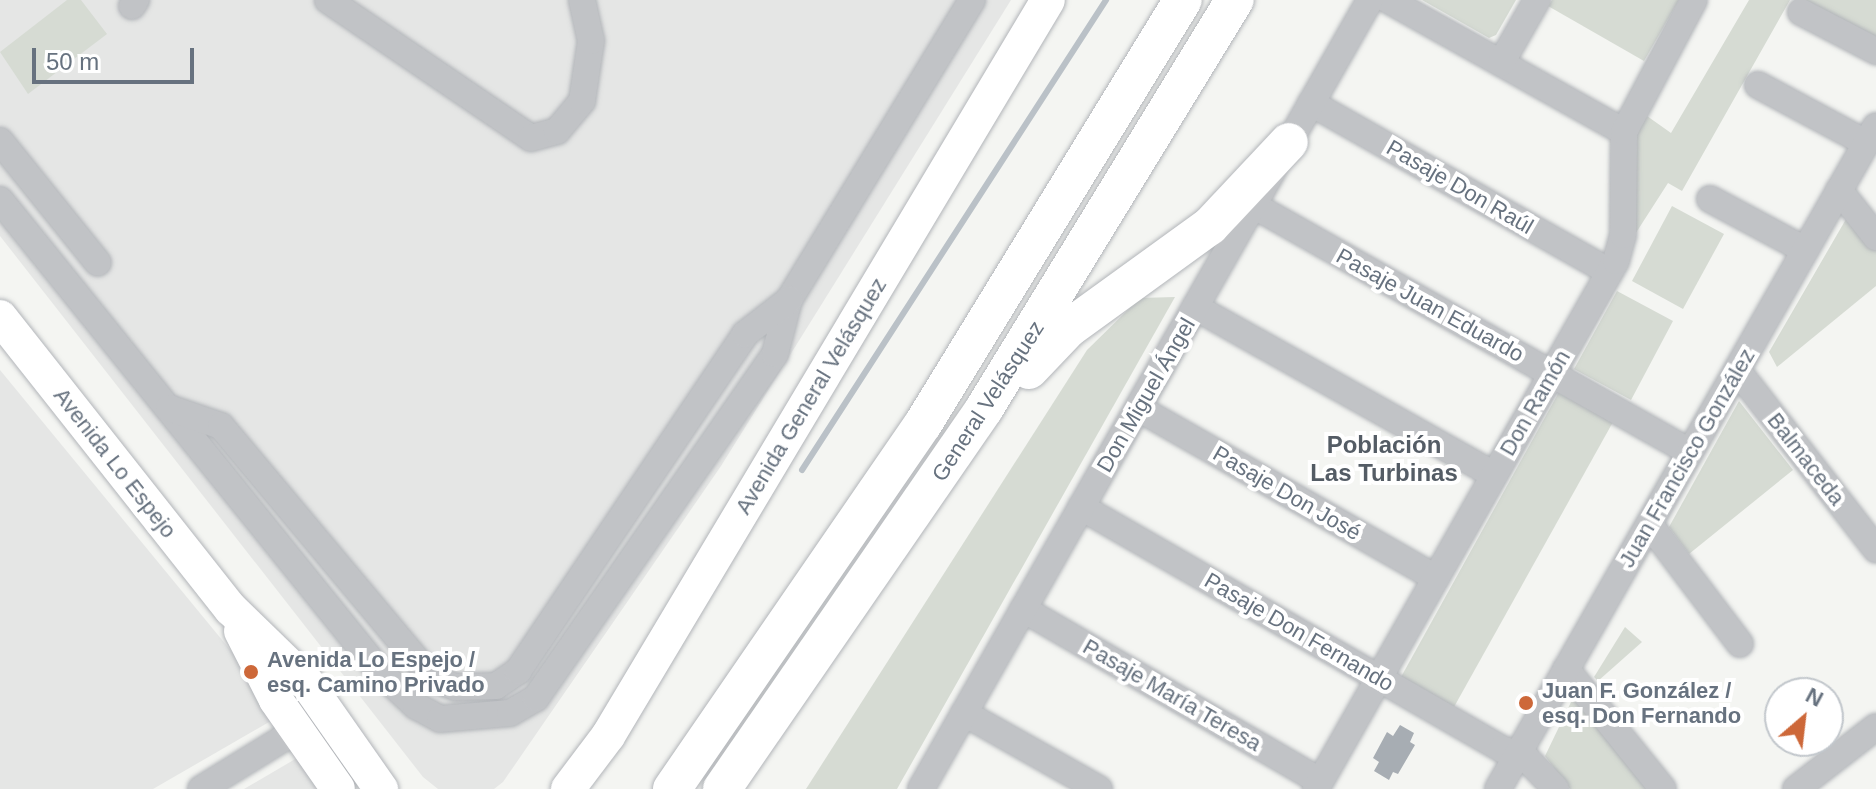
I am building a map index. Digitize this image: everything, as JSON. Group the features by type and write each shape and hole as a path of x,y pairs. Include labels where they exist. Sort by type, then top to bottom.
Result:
{"highway":[{"path":"1106,127 1151,0"},
{"name":"General Velásquez","path":"672,789 881,488 1183,0"},
{"name":"General Velásquez","path":"722,789 916,513 1235,0"},
{"path":"1179,92 1256,0"},
{"path":"916,513 1056,340 1210,226 1289,142"}],"main road":[{"name":"Avenida General Velásquez","path":"568,789 608,736 1048,0"},
{"name":"Avenida Lo Espejo","path":"0,317 231,609 306,682 382,786"},
{"name":"Avenida Lo Espejo","path":"231,609 297,730 338,789"}],"street":[{"path":"328,0 531,138 557,131 582,101 591,41 582,0"},
{"path":"0,200 382,674 416,706 440,719 458,720 510,713 536,698 775,354 789,300 972,0"},
{"name":"Don Miguel Ángel","path":"921,789 1370,0"},
{"path":"1388,0 1624,132"},
{"path":"1501,63 1537,0"},
{"name":"Don Ramón","path":"1318,785 1610,272 1623,235 1624,132 1694,0"},
{"path":"1801,12 1876,51"},
{"path":"1758,85 1871,134"},
{"name":"Pasaje Don Raúl","path":"1311,103 1610,272"},
{"name":"Juan Francisco González","path":"1498,789 1871,134"},
{"path":"0,141 98,263"},
{"path":"1839,190 1876,237"},
{"path":"1710,199 1805,250"},
{"name":"Pasaje Juan Eduardo","path":"1253,205 1690,452"},
{"path":"169,408 221,426 432,678 478,689 496,686 518,671 745,334 789,300"},
{"path":"1195,307 1494,475"},
{"name":"Balmaceda","path":"1737,370 1875,544"},
{"name":"Pasaje Don José","path":"1138,408 1436,578"},
{"name":"Pasaje Don Fernando","path":"1081,507 1536,764 1556,789"},
{"path":"1650,525 1740,644"},
{"name":"Pasaje María Teresa","path":"1023,609 1318,785"},
{"path":"1566,669 1663,789"},
{"path":"416,706 432,678"},
{"path":"964,713 1099,789"},
{"path":"1796,789 1876,727"},
{"path":"201,789 297,730"}],"shaded area":[{"path":"0,0 1011,0 721,466 503,782 494,789 438,789 423,777 0,236"},
{"path":"67,0 81,0 107,34 28,94 0,52"},
{"path":"1422,0 1516,0 1496,35 1489,38"},
{"path":"1552,0 1679,0 1644,61 1548,6"},
{"path":"1749,0 1790,0 1682,191 1668,183 1632,239 1631,143 1647,116 1671,133"},
{"path":"1801,0 1876,0 1876,41"},
{"path":"1672,206 1724,234 1683,309 1632,281"},
{"path":"1849,214 1876,248 1876,286 1777,367 1769,352"},
{"path":"1617,291 1673,321 1631,400 1574,369"},
{"path":"1175,297 897,789 806,789 1087,350 1140,298"},
{"path":"0,370 283,714 153,789 0,789"},
{"path":"1559,392 1613,422 1454,707 1401,677"},
{"path":"1739,401 1793,470 1689,554 1669,527"},
{"path":"1625,627 1642,642 1598,681 1594,677"},
{"path":"1573,698 1648,789 1570,789 1545,756"},
{"path":"297,758 317,789 244,789"}],"building":[{"path":"1400,725 1414,733 1410,742 1415,745 1398,774 1393,772 1389,780 1374,771 1379,762 1373,758 1387,732 1393,736"}],"waterway":[{"path":"802,470 1106,0"}],"place":[{"name":"Avenida Lo Espejo / esq. Camino Privado","path":"251,672"},
{"name":"Juan F. González / esq. Don Fernando","path":"1526,703"}],"district":[{"name":"Población Las Turbinas","path":"1384,459"}]}
